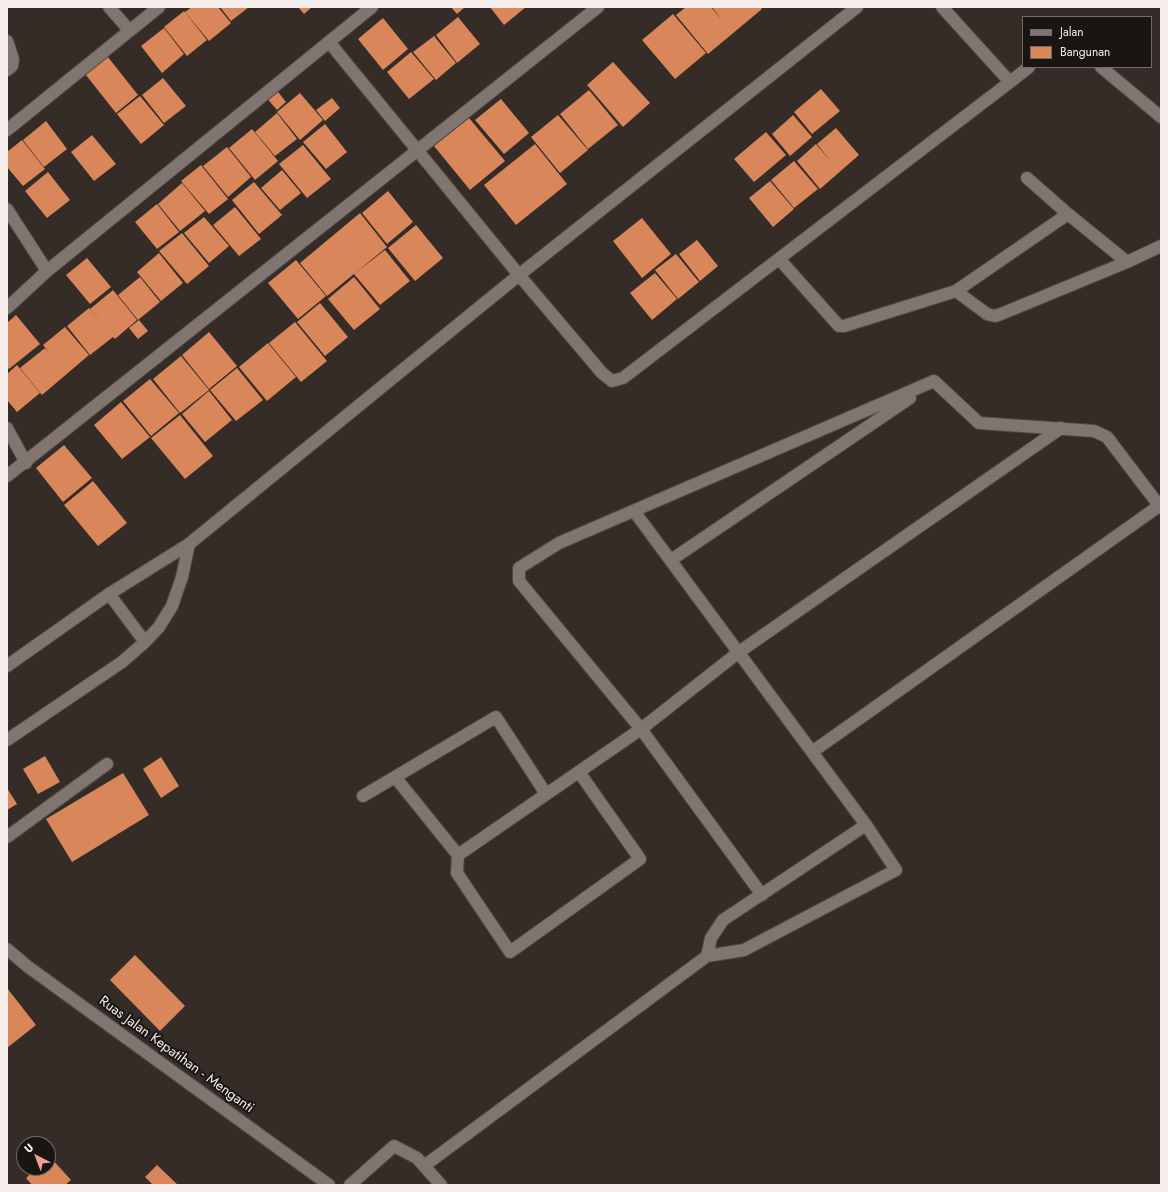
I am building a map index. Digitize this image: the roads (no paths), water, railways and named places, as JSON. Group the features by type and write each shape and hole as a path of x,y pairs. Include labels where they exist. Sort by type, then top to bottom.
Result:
{"street":[{"path":"109,7 129,30"},
{"path":"7,130 159,7"},
{"path":"7,308 47,271 372,7"},
{"path":"7,476 26,463 598,7"},
{"path":"7,666 109,594 189,544 519,275 857,7"},
{"path":"942,7 1010,82"},
{"path":"7,41 13,59 12,66 7,70"},
{"path":"329,42 416,151 519,275 602,373 612,381 623,378 780,260 1029,68"},
{"path":"1102,68 1161,116"},
{"path":"1027,178 1127,262"},
{"path":"7,208 47,271"},
{"path":"780,260 839,326 850,325 956,291 1068,214"},
{"path":"956,291 987,314 995,316 1127,262 1161,246"},
{"path":"812,752 1160,507 1107,437 1094,431 979,423 934,381"},
{"path":"762,896 641,729 519,581 519,568 559,543 934,381"},
{"path":"671,560 934,381"},
{"path":"7,428 26,463"},
{"path":"458,855 641,729 739,652 1061,428"},
{"path":"424,1166 707,956 744,950 896,870 866,825 634,510"},
{"path":"7,740 122,662 145,642 159,627 172,606 182,577 189,544"},
{"path":"109,594 145,642"},
{"path":"363,796 496,717 546,794"},
{"path":"7,838 107,764"},
{"path":"395,777 458,855 457,873 510,952 640,859 579,772"},
{"path":"707,956 711,938 723,920 762,896 866,825"},
{"name":"Ruas Jalan Kepatihan - Menganti","path":"8,952 329,1185"},
{"path":"350,1185 394,1146 417,1158 441,1185"}]}
